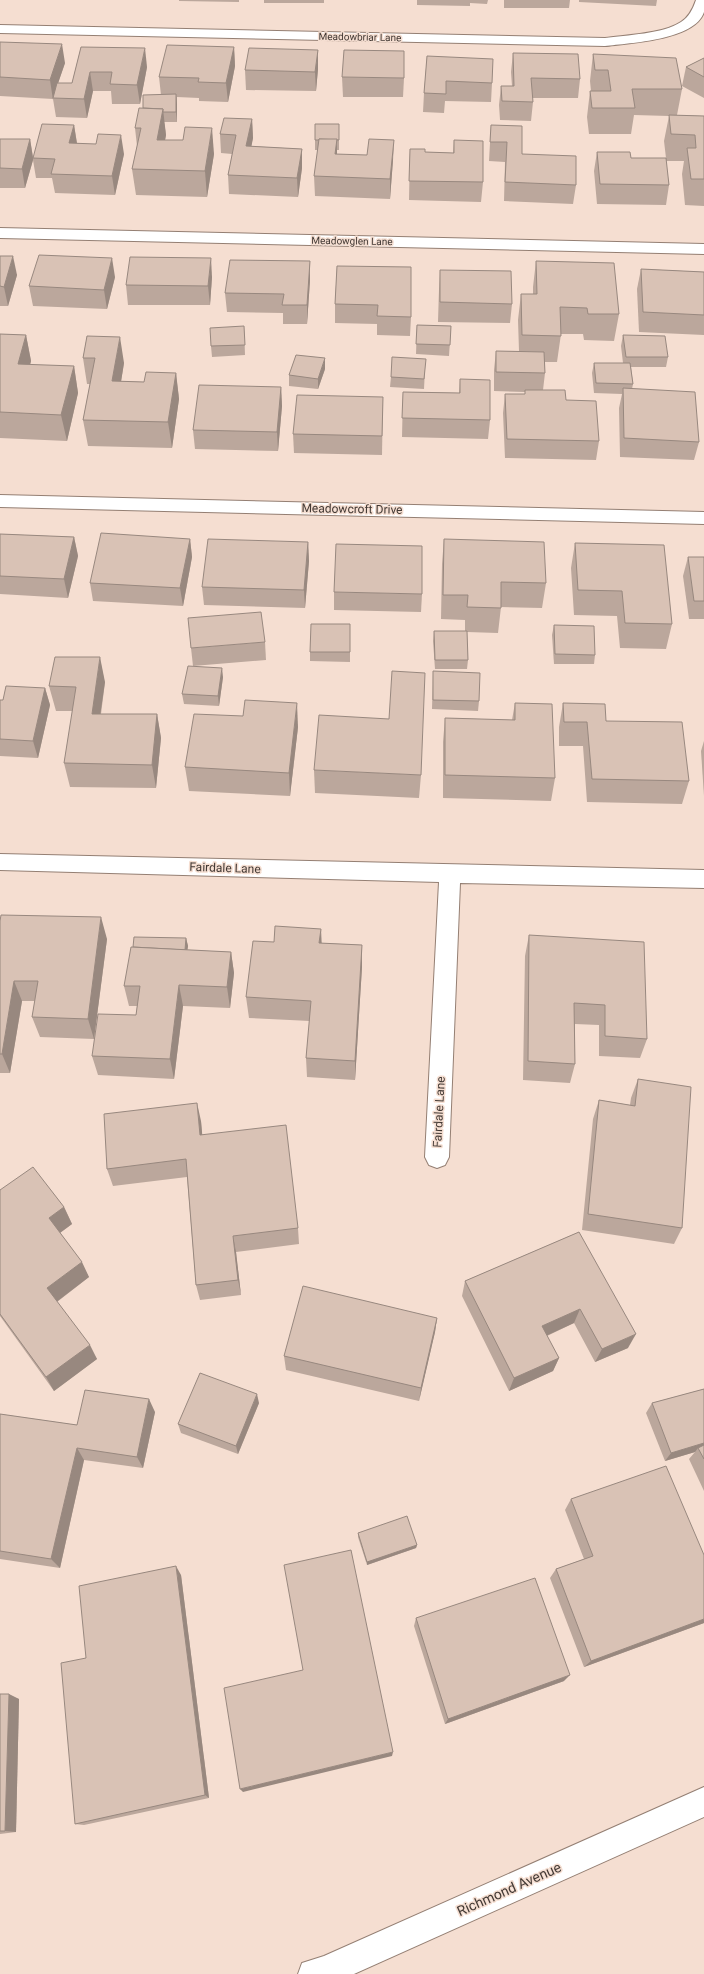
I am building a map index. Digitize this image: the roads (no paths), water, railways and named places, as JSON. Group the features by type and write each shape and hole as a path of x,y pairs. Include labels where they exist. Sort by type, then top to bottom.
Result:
{"street":[{"name":"Meadowbriar Lane","path":"0,29 605,42 648,37 685,26 701,8 703,0"},
{"name":"Meadowglen Lane","path":"0,233 704,249"},
{"name":"Meadowcroft Drive","path":"0,501 704,518"},
{"name":"Fairdale Lane","path":"0,862 704,879"},
{"name":"Fairdale Lane","path":"437,1157 450,874"},
{"name":"Richmond Avenue","path":"313,1974 326,1971 704,1802"}]}
